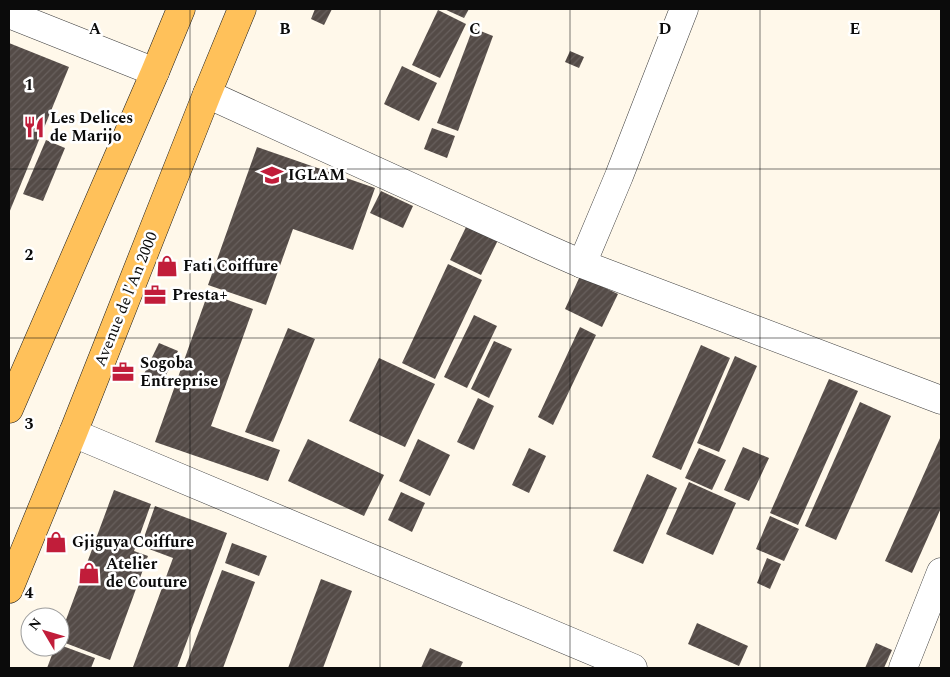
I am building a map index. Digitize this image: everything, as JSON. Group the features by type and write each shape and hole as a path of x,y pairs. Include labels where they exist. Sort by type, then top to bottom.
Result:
{"main road":[{"path":"9,409 181,9"},
{"name":"Avenue de l'An 2000","path":"9,589 242,9"}],"street":[{"path":"582,264 619,176 684,9"},
{"path":"9,14 155,72"},
{"path":"207,94 582,264 941,400"},
{"path":"73,433 633,668"},
{"path":"903,668 941,572"}],"building":[{"path":"315,9 332,9 324,25 311,19"},
{"path":"444,9 469,9 464,18"},
{"path":"438,10 466,24 440,78 412,65"},
{"path":"473,28 493,36 458,131 437,123"},
{"path":"9,43 69,67 9,213"},
{"path":"570,51 584,57 579,68 565,62"},
{"path":"402,66 437,83 419,121 384,104"},
{"path":"432,128 455,136 447,158 424,149"},
{"path":"46,140 65,148 43,201 23,194"},
{"path":"257,147 375,188 353,250 293,229 266,305 208,285"},
{"path":"381,191 413,206 403,228 370,213"},
{"path":"468,223 499,238 481,275 450,260"},
{"path":"448,264 482,280 435,379 402,363"},
{"path":"580,276 618,294 602,327 565,309"},
{"path":"208,293 253,309 211,426 280,450 268,481 155,442"},
{"path":"474,315 497,326 467,388 444,377"},
{"path":"580,327 596,335 553,425 538,417"},
{"path":"288,328 315,339 273,442 245,432"},
{"path":"494,341 512,349 489,398 471,389"},
{"path":"159,343 178,351 161,385 143,376"},
{"path":"701,345 730,358 681,470 652,457"},
{"path":"735,356 757,366 719,452 697,443"},
{"path":"379,358 435,384 405,447 349,421"},
{"path":"829,379 858,391 798,525 770,513"},
{"path":"478,398 494,406 474,450 457,442"},
{"path":"860,402 891,416 836,540 805,526"},
{"path":"941,436 941,508 912,573 885,561"},
{"path":"308,439 384,475 364,516 288,481"},
{"path":"418,439 450,455 430,496 399,481"},
{"path":"743,447 769,458 749,501 724,490"},
{"path":"529,448 546,456 529,493 512,485"},
{"path":"699,448 726,460 712,490 685,478"},
{"path":"647,474 677,488 643,564 613,551"},
{"path":"689,482 736,503 713,555 666,534"},
{"path":"114,490 151,504 134,551 148,556 110,660 70,645 70,609"},
{"path":"401,492 425,503 412,532 388,520"},
{"path":"155,506 227,533 177,668 133,667 173,558 141,546"},
{"path":"770,516 799,529 784,561 756,549"},
{"path":"232,543 267,556 259,576 225,563"},
{"path":"767,558 781,564 770,589 757,583"},
{"path":"222,570 255,582 223,668 185,668"},
{"path":"321,579 352,591 323,668 288,668"},
{"path":"697,623 748,646 739,666 688,644"},
{"path":"876,643 892,650 884,668 865,668"},
{"path":"430,648 463,662 460,668 421,668"},
{"path":"70,649 95,658 91,668 47,668 51,657 70,657"}],"place":[{"name":"Les Delices de Marijo","path":"34,127"},
{"name":"IGLAM","path":"272,175"},
{"name":"Fati Coiffure","path":"167,266"},
{"name":"Presta+","path":"155,295"},
{"name":"Sogoba Entreprise","path":"123,372"},
{"name":"Gjiguya Coiffure","path":"56,542"},
{"name":"Atelier de Couture","path":"89,573"}]}
